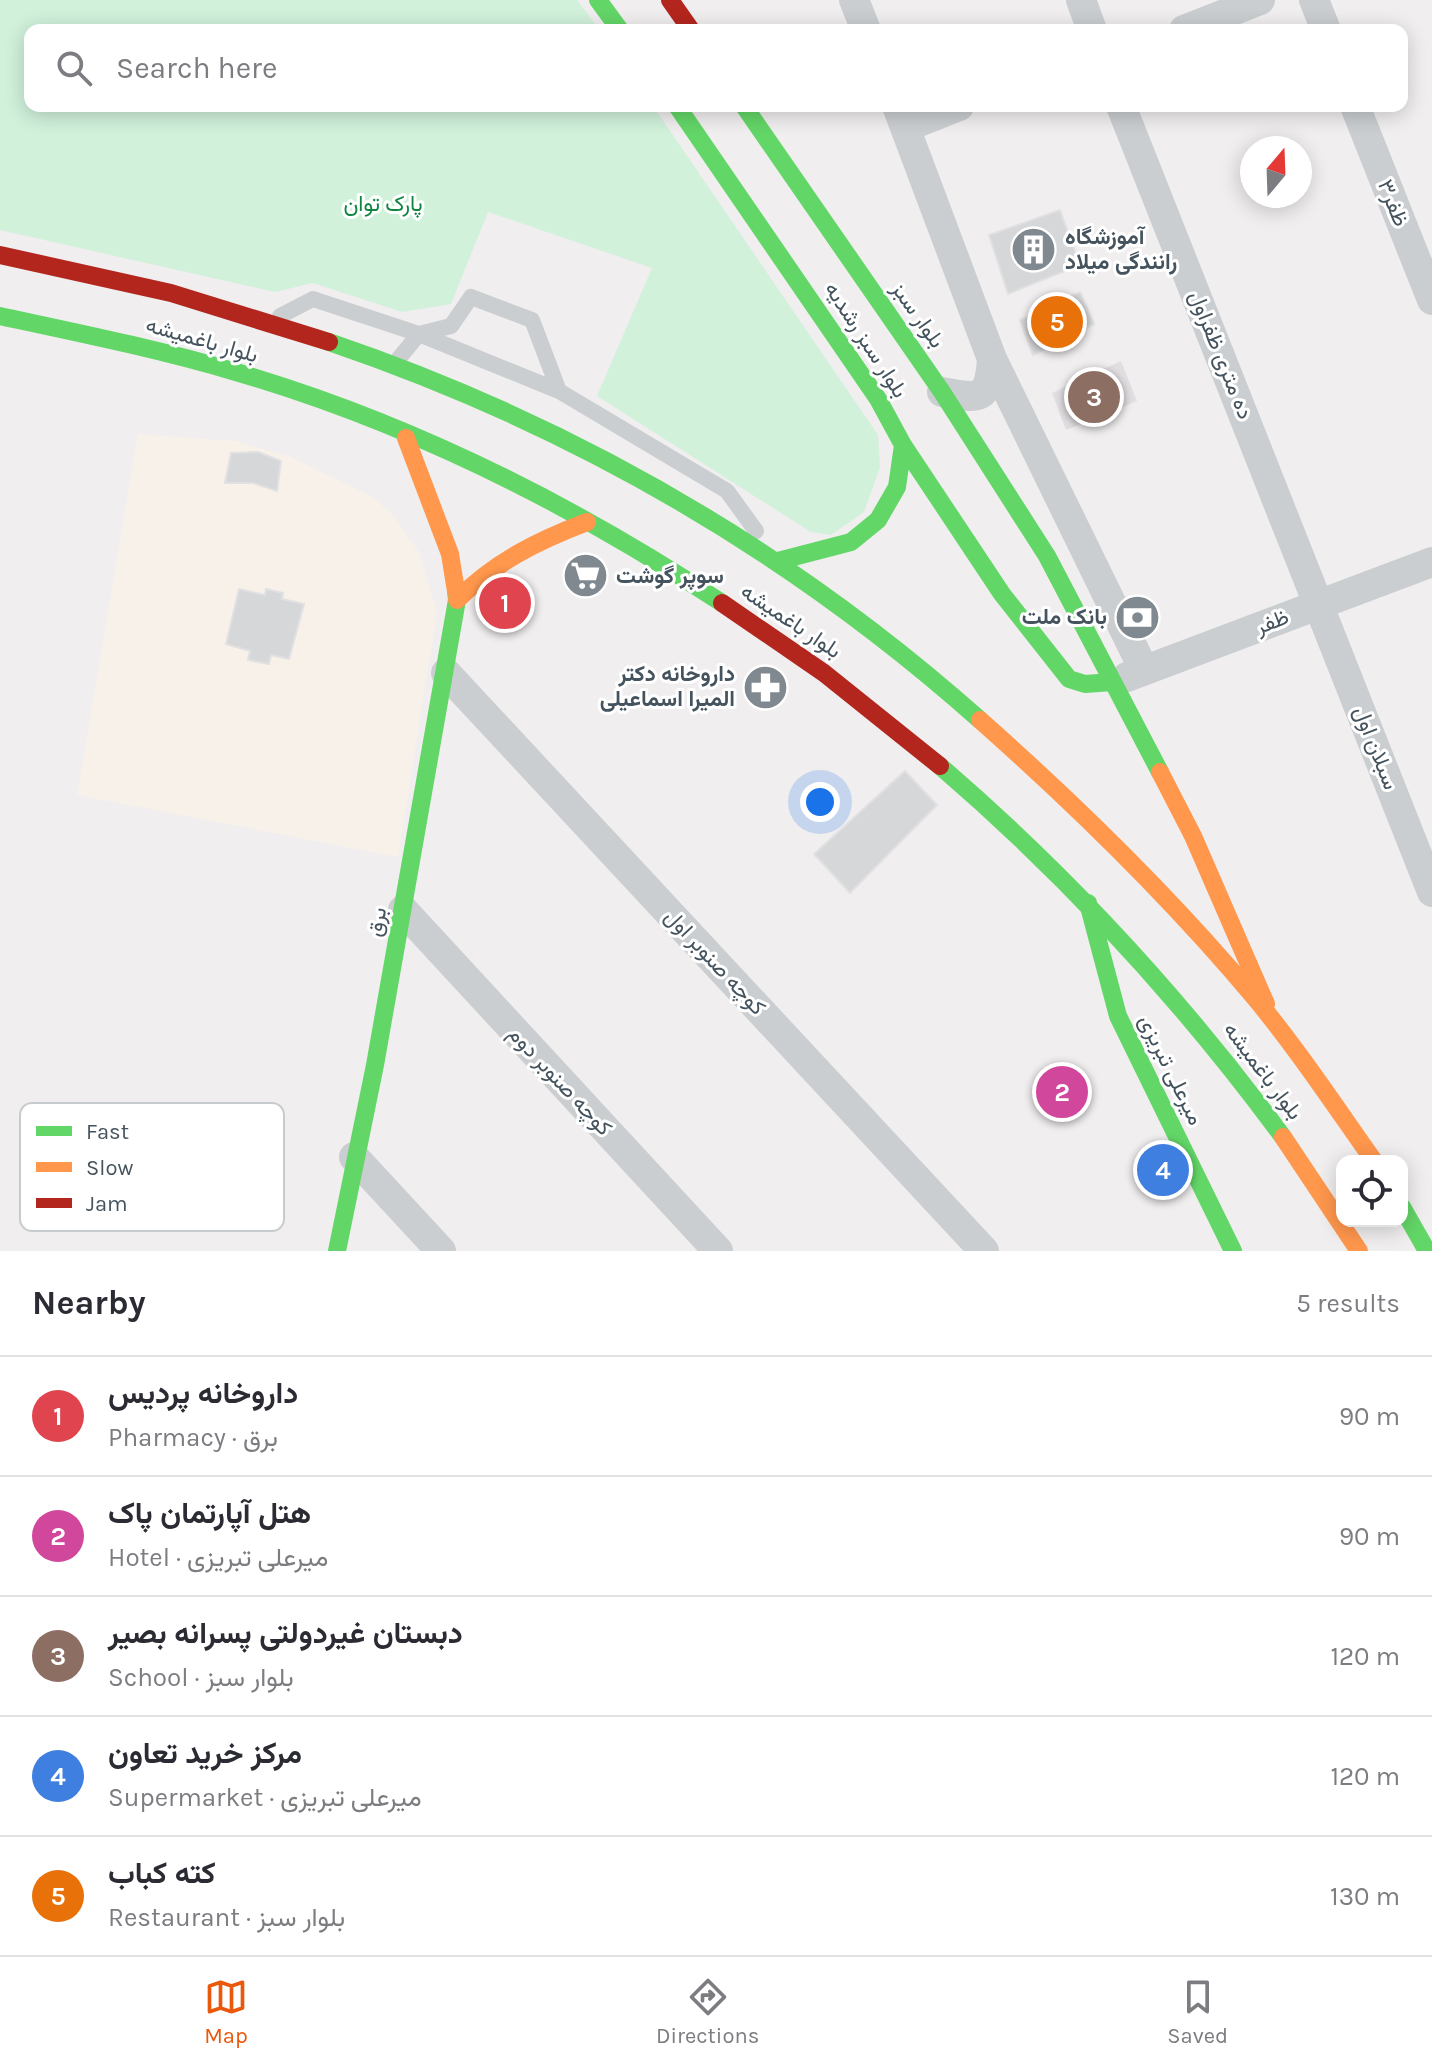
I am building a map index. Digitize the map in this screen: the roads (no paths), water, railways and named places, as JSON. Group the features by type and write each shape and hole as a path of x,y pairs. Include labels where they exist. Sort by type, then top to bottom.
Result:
{"main road":[{"path":"598,0 616,24"},
{"path":"670,0 687,24"},
{"name":"بلوار سبز رشدیه","path":"681,112 878,399 903,445 1002,594 1069,679 1085,684 1112,682"},
{"name":"بلوار سبز","path":"748,112 942,392 1047,556 1193,836 1274,1021"},
{"name":"بلوار باغمیشه","path":"0,255 155,287 271,321 394,364 534,424 676,500 778,561 893,645 1040,773 1159,892 1274,1021 1370,1155"},
{"name":"بلوار باغمیشه","path":"0,316 160,351 311,397 485,469 635,546 819,667 960,782 1088,903 1224,1056 1325,1197 1359,1251"},
{"name":"برق","path":"337,1251 403,910 457,600 450,554 406,438"},
{"path":"778,561 851,542 878,520 897,487 903,445"},
{"path":"457,600 483,572 523,547 587,522"},
{"name":"میرعلی تبریزی","path":"1088,903 1118,1016 1233,1251"},
{"path":"1408,1218 1427,1251"}],"street":[{"path":"854,0 864,24"},
{"path":"1081,0 1090,24"},
{"path":"1199,24 1260,0"},
{"path":"1314,0 1324,24"},
{"path":"925,112 902,116 992,359 1144,670"},
{"name":"ده متری ظفراول","path":"1123,112 1321,604"},
{"name":"ظفر۳","path":"1357,112 1432,300"},
{"path":"942,392 973,398 985,392 991,383 992,359"},
{"name":"ظفر","path":"1112,682 1432,562"},
{"name":"سبلان اول","path":"1321,604 1432,892"},
{"name":"کوچه صنوبر اول","path":"446,673 984,1251"},
{"name":"کوچه صنوبر دوم","path":"403,910 718,1251"},
{"path":"354,1157 441,1251"}],"lane":[{"path":"394,364 419,334 451,326 471,297 532,320 559,391"},
{"path":"271,321 313,299 419,334 559,391 727,491 778,561"}],"place":[{"name":"آموزشگاه رانندگی میلاد","path":"1034,250"},
{"name":"کته کباب","path":"1057,322"},
{"name":"دبستان غیردولتی پسرانه بصیر","path":"1094,397"},
{"name":"سوپر گوشت","path":"585,576"},
{"name":"داروخانه پردیس","path":"505,603"},
{"name":"بانک ملت","path":"1138,617"},
{"name":"داروخانه دکتر المیرا اسماعیلی","path":"766,687"},
{"name":"هتل آپارتمان پاک","path":"1062,1092"},
{"name":"مرکز خرید تعاون","path":"1163,1170"}],"park label":[{"name":"پارک توان","path":"383,204"}]}
